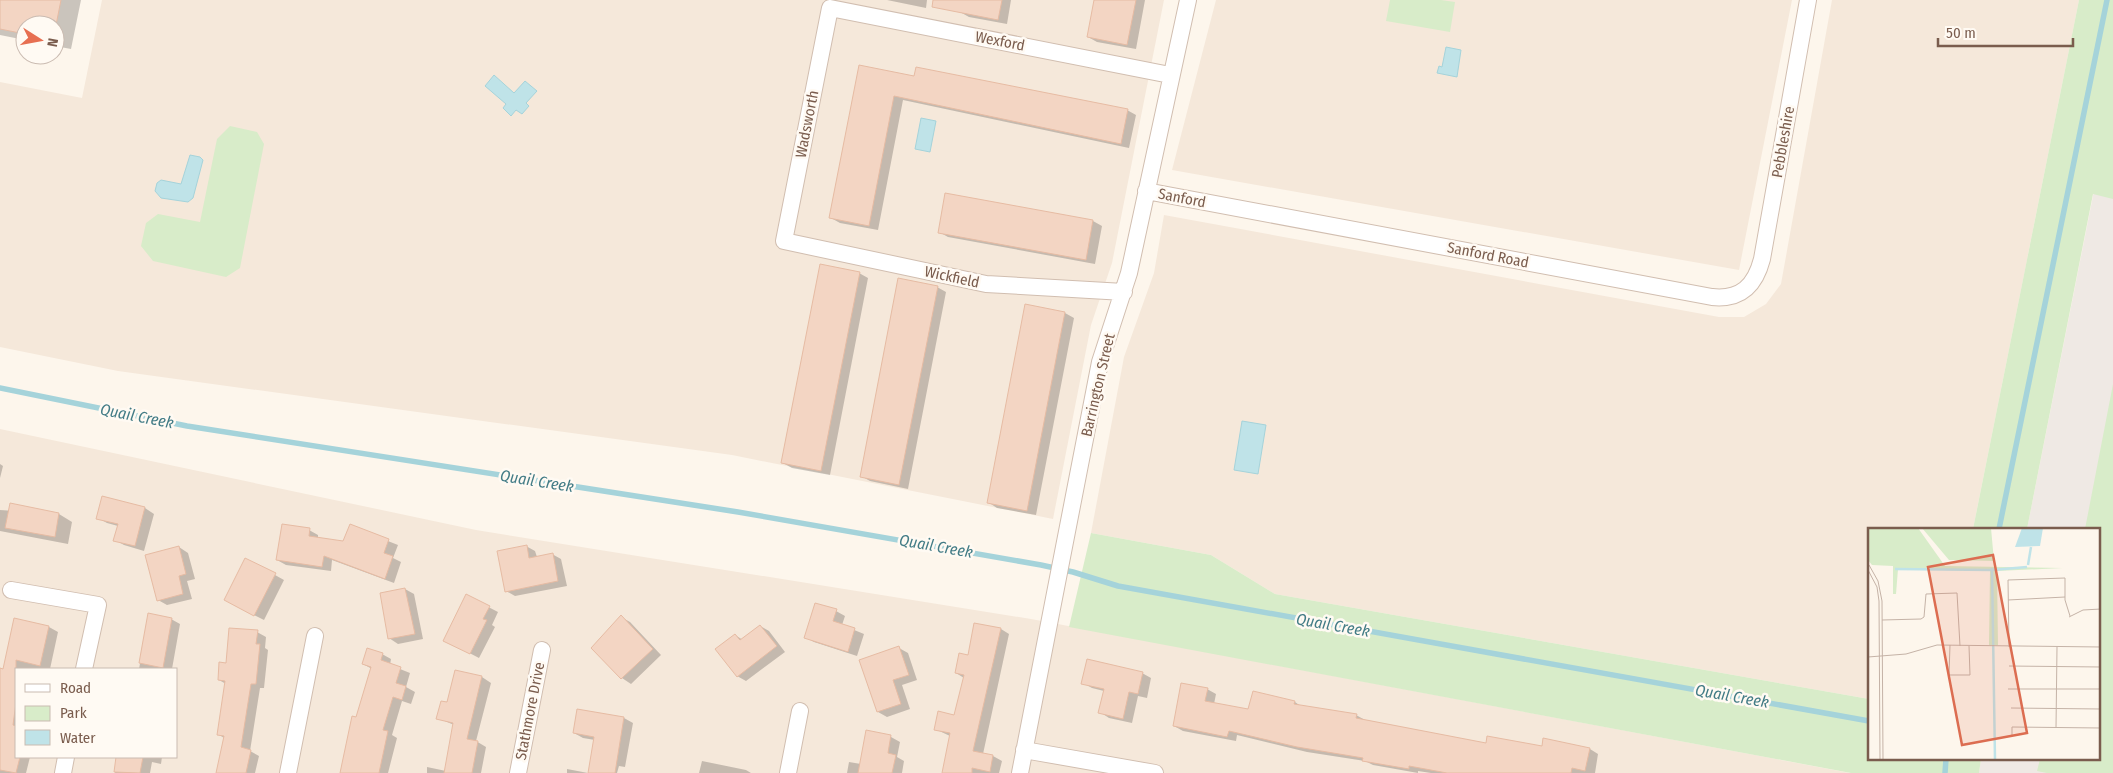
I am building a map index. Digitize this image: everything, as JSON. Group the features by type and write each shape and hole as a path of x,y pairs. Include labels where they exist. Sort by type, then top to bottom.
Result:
{"street":[{"name":"Barrington Street","path":"1020,773 1100,362 1124,292 1170,75 1188,0"},
{"name":"Pebbleshire","path":"1754,282 1762,259 1808,0"},
{"name":"Wexford","path":"830,8 1170,75"},
{"name":"Wadsworth","path":"784,241 830,8"},
{"name":"Sanford","path":"1146,191 1218,205"},
{"name":"Sanford Road","path":"1218,205 1712,297 1722,298 1732,295 1744,290 1754,282"},
{"name":"Wickfield","path":"784,241 986,284 1124,292"},
{"path":"11,590 98,605 84,668"},
{"path":"288,773 316,636"},
{"name":"Stathmore Drive","path":"518,773 542,650"},
{"path":"788,773 800,711"},
{"path":"1024,750 1155,773"},
{"path":"63,773 66,758"}],"shaded area":[{"path":"102,0 1164,0 1112,263 1091,325 1053,519 732,455 118,371 0,347 0,82 82,98"},
{"path":"1216,0 1792,0 1739,270 1172,170"},
{"path":"1832,0 2079,0 1973,528 1868,528 1868,699 1275,594 1211,555 1091,533 1124,357 1154,273 1164,215 1719,317 1744,317 1766,304 1781,284"},
{"path":"2113,95 2113,773 1979,773 1981,760 2100,760 2100,528 2027,528"},
{"path":"0,429 476,530 1031,619 1850,773 0,773"}],"green space":[{"path":"1390,0 1441,0 1455,2 1450,32 1386,21"},
{"path":"2079,0 2113,0 2113,199 2093,194 2027,528 1973,528"},
{"path":"230,126 257,132 264,144 240,268 226,277 153,261 141,246 146,223 158,214 200,222 217,139"},
{"path":"2113,384 2113,773 2047,773 2037,771 2040,760 2100,760 2100,528 2085,528"},
{"path":"1091,533 1211,555 1275,594 1868,699 1868,760 1981,760 1979,773 1851,773 1069,627"}],"water":[{"path":"1446,47 1461,50 1457,77 1437,73 1439,66 1442,67"},
{"path":"494,75 514,93 525,81 537,91 526,103 529,106 522,114 516,110 511,116 503,108 506,104 485,86"},
{"path":"921,118 936,121 930,152 915,149"},
{"path":"190,155 200,157 203,160 193,198 188,202 161,198 155,191 157,183 161,180 181,184"},
{"path":"1242,421 1266,425 1258,474 1234,470"}],"building":[{"path":"0,0 61,0 58,15 15,15 15,32 0,29"},
{"path":"933,0 1002,0 998,20 932,7"},
{"path":"1094,0 1136,0 1127,45 1087,37"},
{"path":"859,65 914,76 916,67 1128,109 1121,144 894,96 869,226 829,218"},
{"path":"945,193 1093,220 1086,260 938,233"},
{"path":"820,264 860,272 821,471 781,463"},
{"path":"898,278 938,286 899,485 860,477"},
{"path":"1025,304 1065,312 1027,511 987,503"},
{"path":"102,496 145,507 135,546 113,541 118,524 96,519"},
{"path":"10,503 59,513 55,537 5,528"},
{"path":"282,524 310,528 309,536 343,541 350,524 389,539 384,553 393,556 385,579 324,556 322,567 276,560"},
{"path":"527,545 529,558 553,553 558,581 505,592 497,551"},
{"path":"179,546 186,574 179,576 183,594 157,601 145,555"},
{"path":"245,558 276,573 254,616 224,600"},
{"path":"405,588 415,634 388,639 380,593"},
{"path":"466,594 490,606 483,619 487,620 470,654 443,641"},
{"path":"815,603 837,609 833,621 855,628 848,652 804,638"},
{"path":"148,613 172,618 163,668 139,663"},
{"path":"621,615 653,649 621,679 591,648"},
{"path":"14,618 49,626 40,666 16,660 13,725 15,726 15,758 20,758 16,773 0,770 0,668 3,669"},
{"path":"974,623 1001,628 973,751 993,755 990,772 972,768 972,773 942,773 950,733 934,730 938,711 954,715 964,675 955,673 959,653 968,655"},
{"path":"760,625 777,646 737,677 715,649 735,634 740,640"},
{"path":"229,628 258,630 256,644 260,644 256,684 251,684 241,747 251,750 246,773 216,773 224,736 217,735 225,681 218,680 219,662 226,663"},
{"path":"899,646 909,675 893,680 901,704 877,712 859,660"},
{"path":"367,648 383,653 381,660 401,667 396,683 406,686 402,700 393,697 383,730 388,731 379,773 340,773 352,716 356,717 371,667 362,664"},
{"path":"1087,659 1143,672 1138,694 1129,692 1123,719 1098,713 1104,689 1081,684"},
{"path":"455,670 482,676 467,739 478,741 472,773 444,773 453,723 436,719 441,701 447,702"},
{"path":"1181,683 1208,688 1205,701 1248,709 1253,691 1295,701 1294,704 1357,714 1356,718 1486,743 1487,736 1542,746 1543,738 1590,748 1585,771 1572,768 1571,773 1447,773 1409,766 1409,769 1362,761 1363,758 1297,747 1229,731 1227,737 1173,726"},
{"path":"577,709 624,717 615,773 588,773 594,737 573,733"},
{"path":"866,730 891,735 888,753 896,755 892,773 858,773"},
{"path":"116,758 143,758 140,773 114,772"}],"waterway":[{"path":"1999,528 2107,0"},
{"name":"Quail Creek","path":"0,388 187,426 738,512 1041,565 1073,572 1118,586 1868,721"},
{"name":"Quail Creek","path":"1945,773 1946,760"}]}
